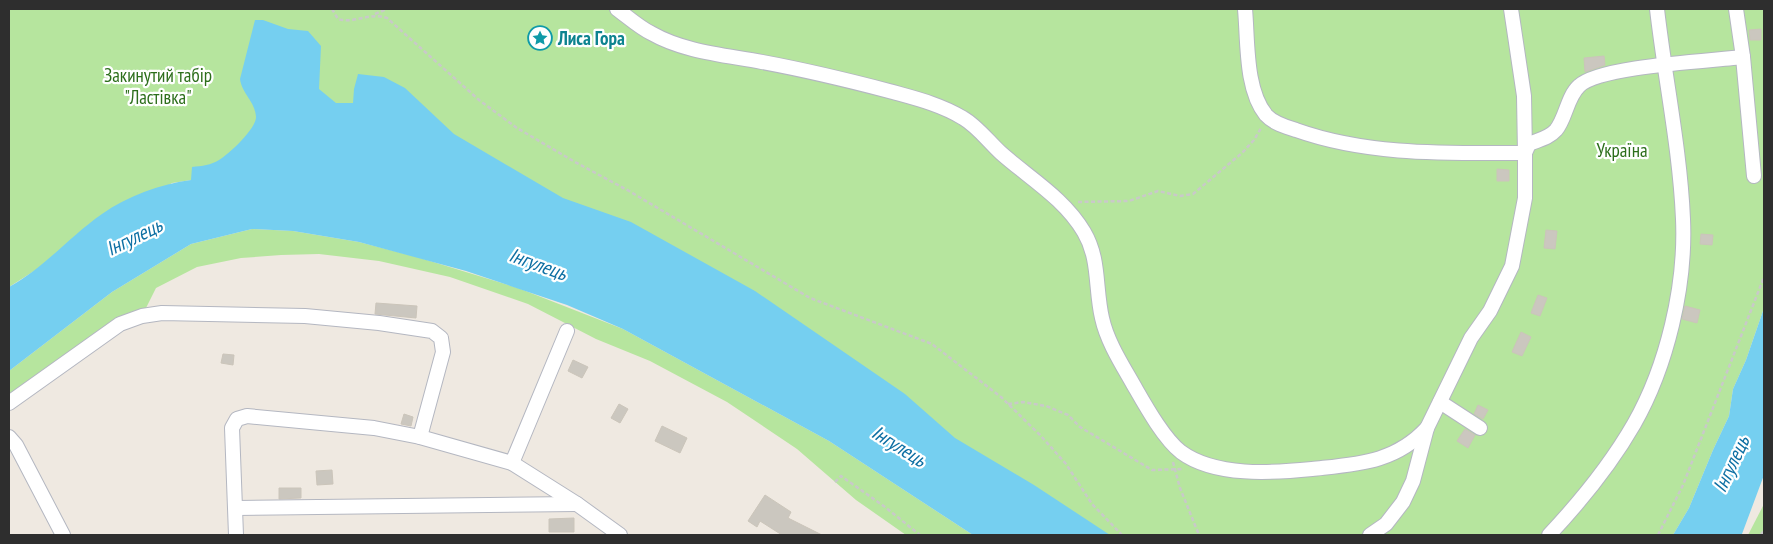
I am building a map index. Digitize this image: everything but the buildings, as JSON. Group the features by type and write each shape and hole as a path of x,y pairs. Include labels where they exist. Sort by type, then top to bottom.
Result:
{"street":[{"path":"617,9 651,33 684,46 878,88 929,102 964,118 1003,155 1038,181 1073,216 1084,232 1097,265 1102,320 1112,345 1142,400 1168,438 1178,450 1197,462 1215,467 1270,471 1352,464 1391,456 1416,440 1427,428"},
{"path":"1245,9 1253,92 1264,112 1279,124 1322,139 1421,153 1525,153"},
{"path":"1370,535 1386,524 1404,502 1413,481 1427,428 1471,338 1490,311 1512,266 1525,198 1525,153 1524,96 1511,9"},
{"path":"1549,535 1598,476 1634,423 1649,392 1668,337 1676,305 1683,258 1683,219 1657,9"},
{"path":"1736,9 1743,57 1754,176"},
{"path":"1525,153 1529,144 1548,136 1557,129 1578,86 1587,80 1602,75 1743,57"},
{"path":"9,403 120,324 142,316 184,313 305,316 398,326 437,334 443,342 443,352 420,437"},
{"path":"512,463 567,331"},
{"path":"1440,402 1480,428"},
{"path":"236,535 232,428 237,419 247,416 365,427 420,437 512,463 577,504 620,535"},
{"path":"9,437 16,445 63,535"},
{"path":"236,508 577,504"}],"path":[{"path":"332,9 338,19 344,21 387,9"},
{"path":"374,14 387,18 480,100 518,128 575,162 629,191 810,298 932,344 1008,404 1066,464 1092,504 1122,535"},
{"path":"1076,202 1129,200 1158,191 1180,196 1193,194 1254,140 1262,126 1264,112"},
{"path":"1658,535 1683,485 1764,277"},
{"path":"1008,404 1023,402 1046,406 1068,415 1080,427 1152,470 1190,469"},
{"path":"1169,454 1199,535"},
{"path":"835,482 840,476 885,507 920,535"},
{"path":"1761,535 1764,530"}],"green space":[{"path":"9,9 1764,9 1764,308 1746,360 1733,389 1729,416 1689,508 1673,535 1075,535 832,376 191,180 172,183 9,287"},
{"path":"252,229 293,231 359,242 417,257 518,288 623,329 829,441 973,535 906,535 856,500 797,449 727,402 650,361 596,339 528,304 450,277 379,261 319,254 281,255 241,258 197,267 156,288 142,316 9,403 9,371 112,292 191,244"},
{"path":"1764,504 1764,535 1748,535"}],"water":[{"name":"Інгулець","path":"255,20 263,20 288,29 308,31 321,46 319,89 336,103 353,103 358,74 384,77 405,88 454,134 563,198 631,222 755,291 905,394 955,438 1034,485 1110,535 973,535 829,441 623,329 567,305 466,271 359,242 293,231 252,229 191,244 112,292 9,371 9,287 34,271 90,223 122,202 168,184 191,180 192,167 203,166 219,160 235,147 252,128 256,117 255,111 243,89 240,79"},
{"name":"Інгулець","path":"1764,308 1764,475 1742,534 1673,535 1689,508 1729,416 1733,389 1746,360"}],"place":[{"name":"Лиса Гора","path":"540,38"}],"park label":[{"name":"Закинутий табір \"Ластівка\"","path":"158,86"},
{"name":"Україна","path":"1622,150"}]}
